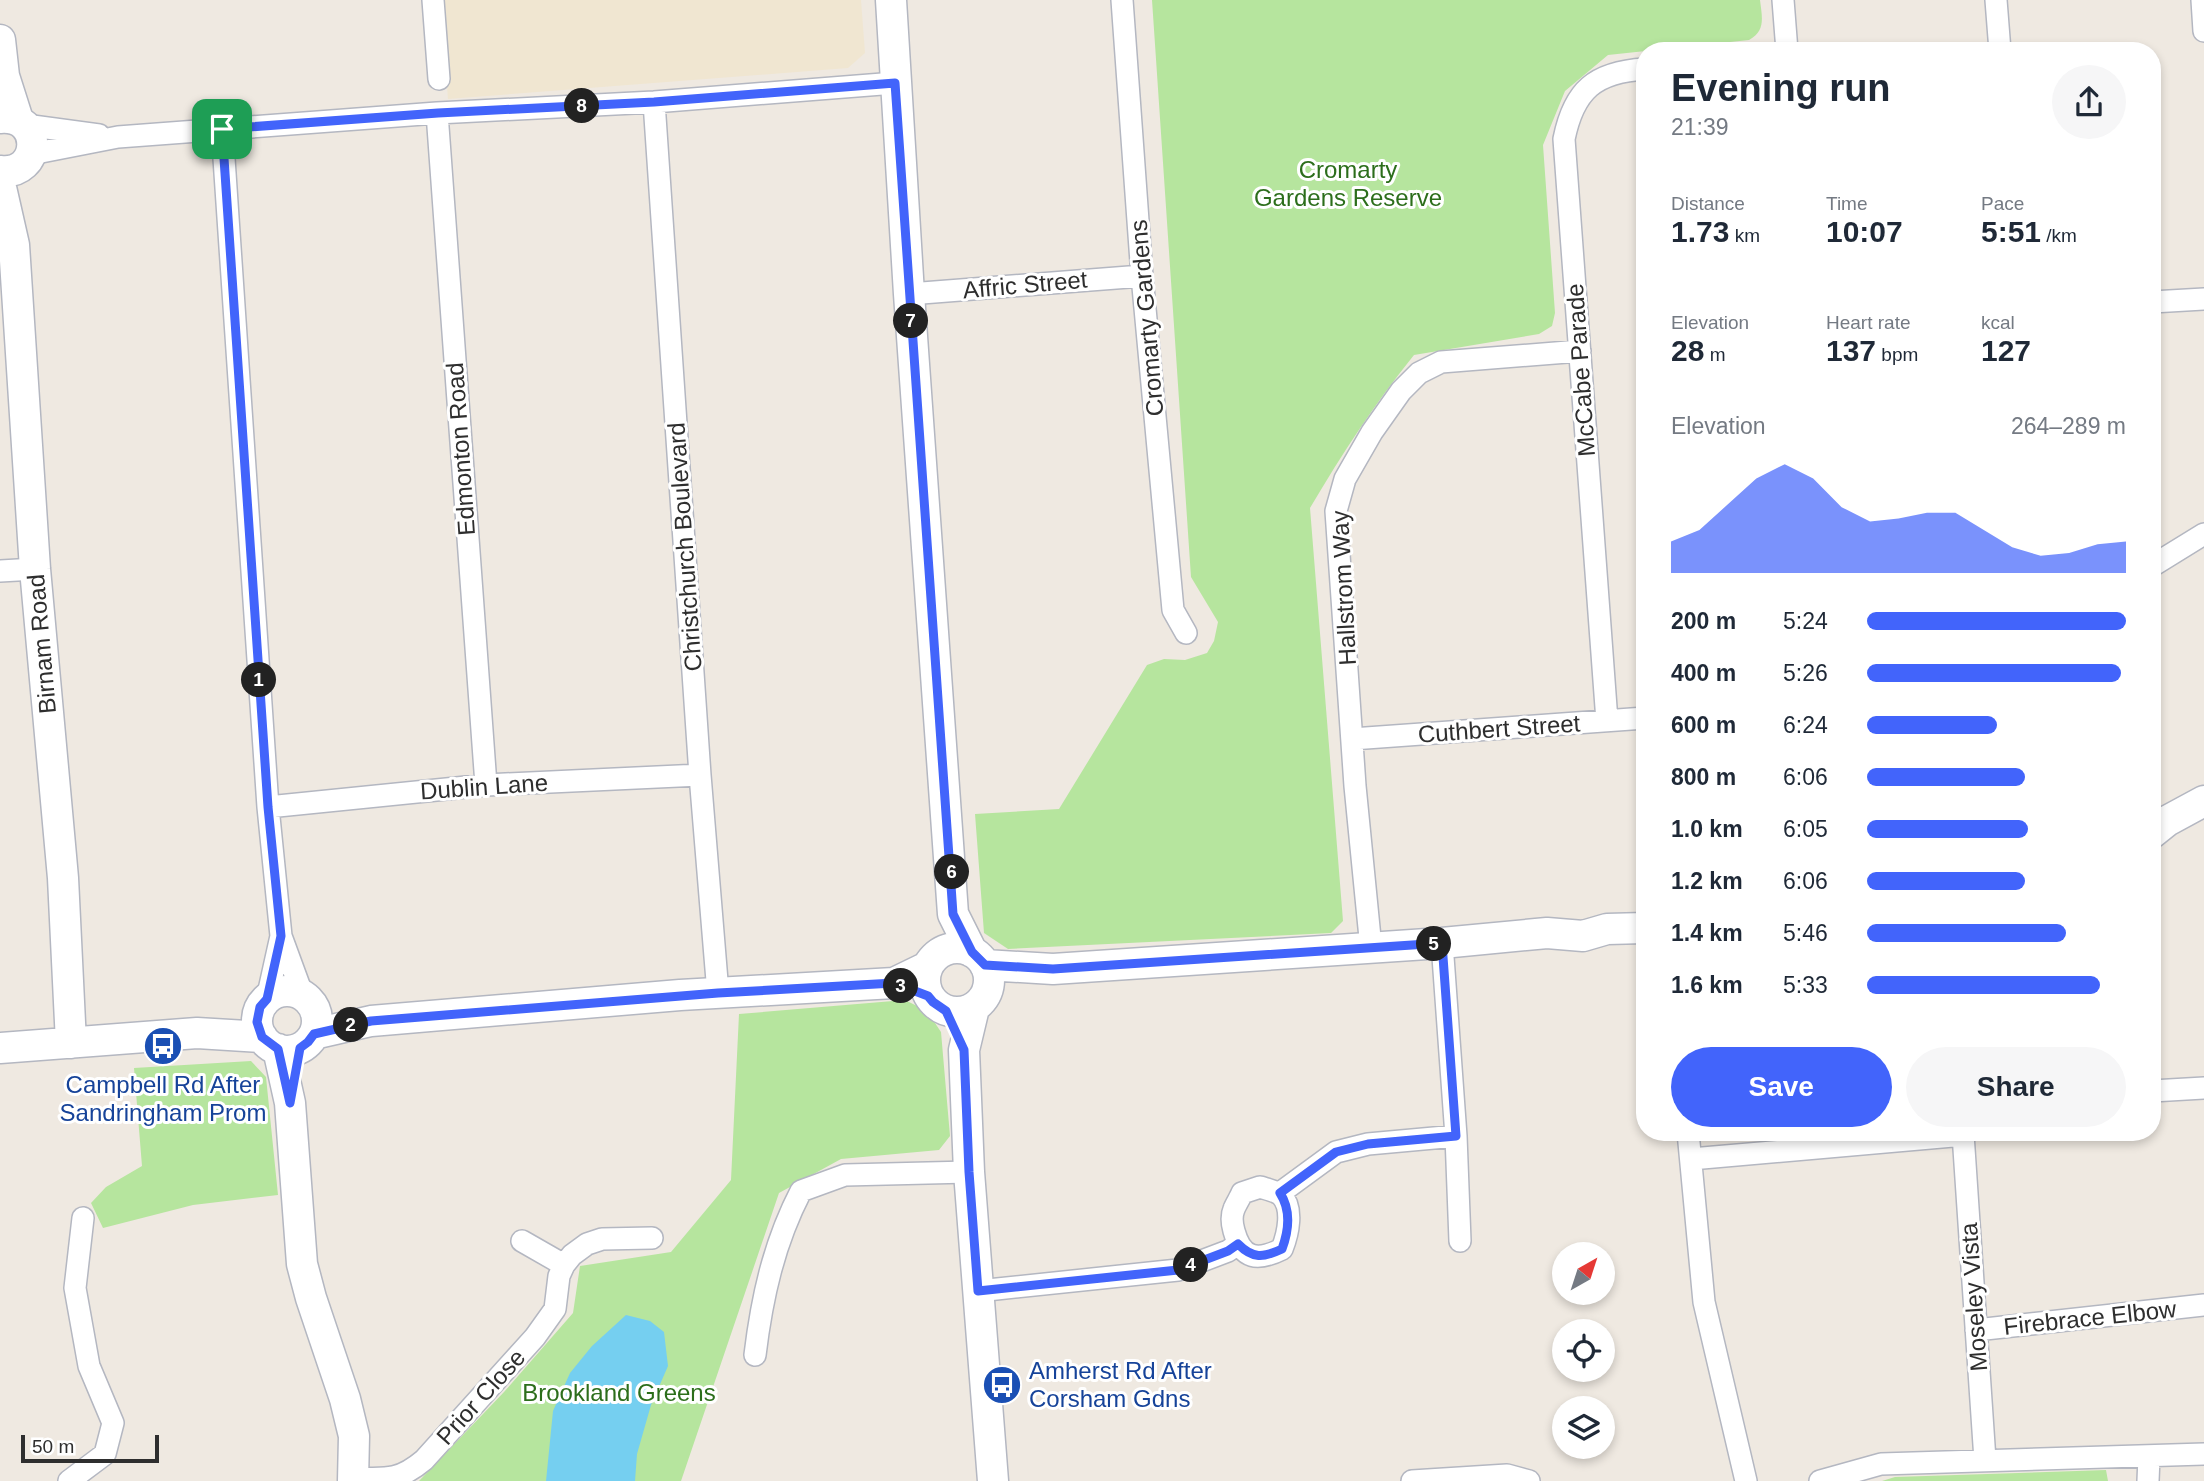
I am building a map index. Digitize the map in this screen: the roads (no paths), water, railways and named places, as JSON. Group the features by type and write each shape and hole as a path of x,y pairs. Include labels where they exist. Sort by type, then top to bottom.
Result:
{"street":[{"path":"433,0 439,79"},
{"path":"891,0 909,294 964,1050 969,1172 993,1481"},
{"name":"Cromarty Gardens","path":"1122,0 1142,276 1173,610 1186,632"},
{"path":"1783,0 1786,42"},
{"path":"1996,0 1999,42"},
{"path":"2202,0 2204,31"},
{"name":"Birnam Road","path":"0,40 2,81 14,121 32,139 19,163 11,355 35,569 63,877 71,1043"},
{"name":"McCabe Parade","path":"1607,721 1564,139 1569,116 1580,95 1597,79 1619,71 1636,70"},
{"path":"19,163 118,137 438,113 654,102 895,83"},
{"name":"Christchurch Boulevard","path":"654,102 700,775 718,993"},
{"name":"Edmonton Road","path":"438,113 486,785"},
{"path":"14,121 118,137"},
{"path":"222,129 268,807 281,936 317,1018 289,1042"},
{"name":"Birnam Road","path":"0,183 14,245"},
{"name":"Affric Street","path":"909,294 1142,276"},
{"path":"2161,301 2204,299"},
{"name":"Hallstrom Way","path":"1371,948 1352,739 1336,511 1345,479 1372,432 1401,391 1419,373 1441,362 1580,351"},
{"path":"2161,560 2204,534"},
{"path":"0,571 35,569"},
{"name":"Cuthbert Street","path":"1352,739 1636,719"},
{"name":"Dublin Lane","path":"268,807 486,785 700,775"},
{"path":"2161,825 2204,801"},
{"path":"0,1048 197,1033 289,1042 371,1021 718,993 957,981 1053,969 1442,943 1547,933 1583,936 1607,929 1636,928"},
{"path":"281,936 257,1022 289,1042"},
{"path":"1442,943 1456,1136 1460,1241"},
{"path":"197,1033 263,1003 273,994 288,991 371,1021"},
{"path":"289,1042 290,1103 302,1264 354,1436 354,1480"},
{"path":"2161,1090 2204,1088"},
{"path":"1280,1193 1336,1152 1368,1144 1456,1136"},
{"path":"1689,1141 1704,1302 1746,1481"},
{"path":"1691,1159 1881,1141"},
{"name":"Moseley Vista","path":"1965,1141 1985,1460"},
{"path":"755,1355 765,1289 785,1223 801,1191 845,1175 969,1172"},
{"path":"1260,1187 1280,1193 1287,1204 1288,1234 1282,1249 1258,1257 1249,1255 1238,1244 1232,1223 1233,1210 1242,1193 1260,1187"},
{"path":"69,1481 105,1454 113,1423 89,1366 75,1288 83,1218"},
{"path":"522,1241 564,1265 587,1244 602,1239 652,1238"},
{"path":"978,1291 1178,1270 1228,1251 1238,1244"},
{"name":"Prior Close","path":"354,1480 397,1479 424,1460 535,1337 555,1309 559,1276 564,1265"},
{"name":"Firebrace Elbow","path":"1976,1331 2204,1305"},
{"path":"1820,1481 1881,1464 2204,1454"},
{"path":"2148,1481 2149,1457"},
{"path":"1412,1481 1507,1475 1529,1481"}],"water":[{"path":"626,1315 650,1321 664,1332 668,1366 651,1405 637,1454 635,1481 546,1481 553,1411 570,1373 592,1346"}],"place":[{"name":"Campbell Rd After Sandringham Prom","path":"163,1046"},
{"name":"Amherst Rd After Corsham Gdns","path":"1002,1385"}],"park label":[{"name":"Cromarty Gardens Reserve","path":"1348,184"},
{"name":"Brookland Greens","path":"619,1393"}]}
